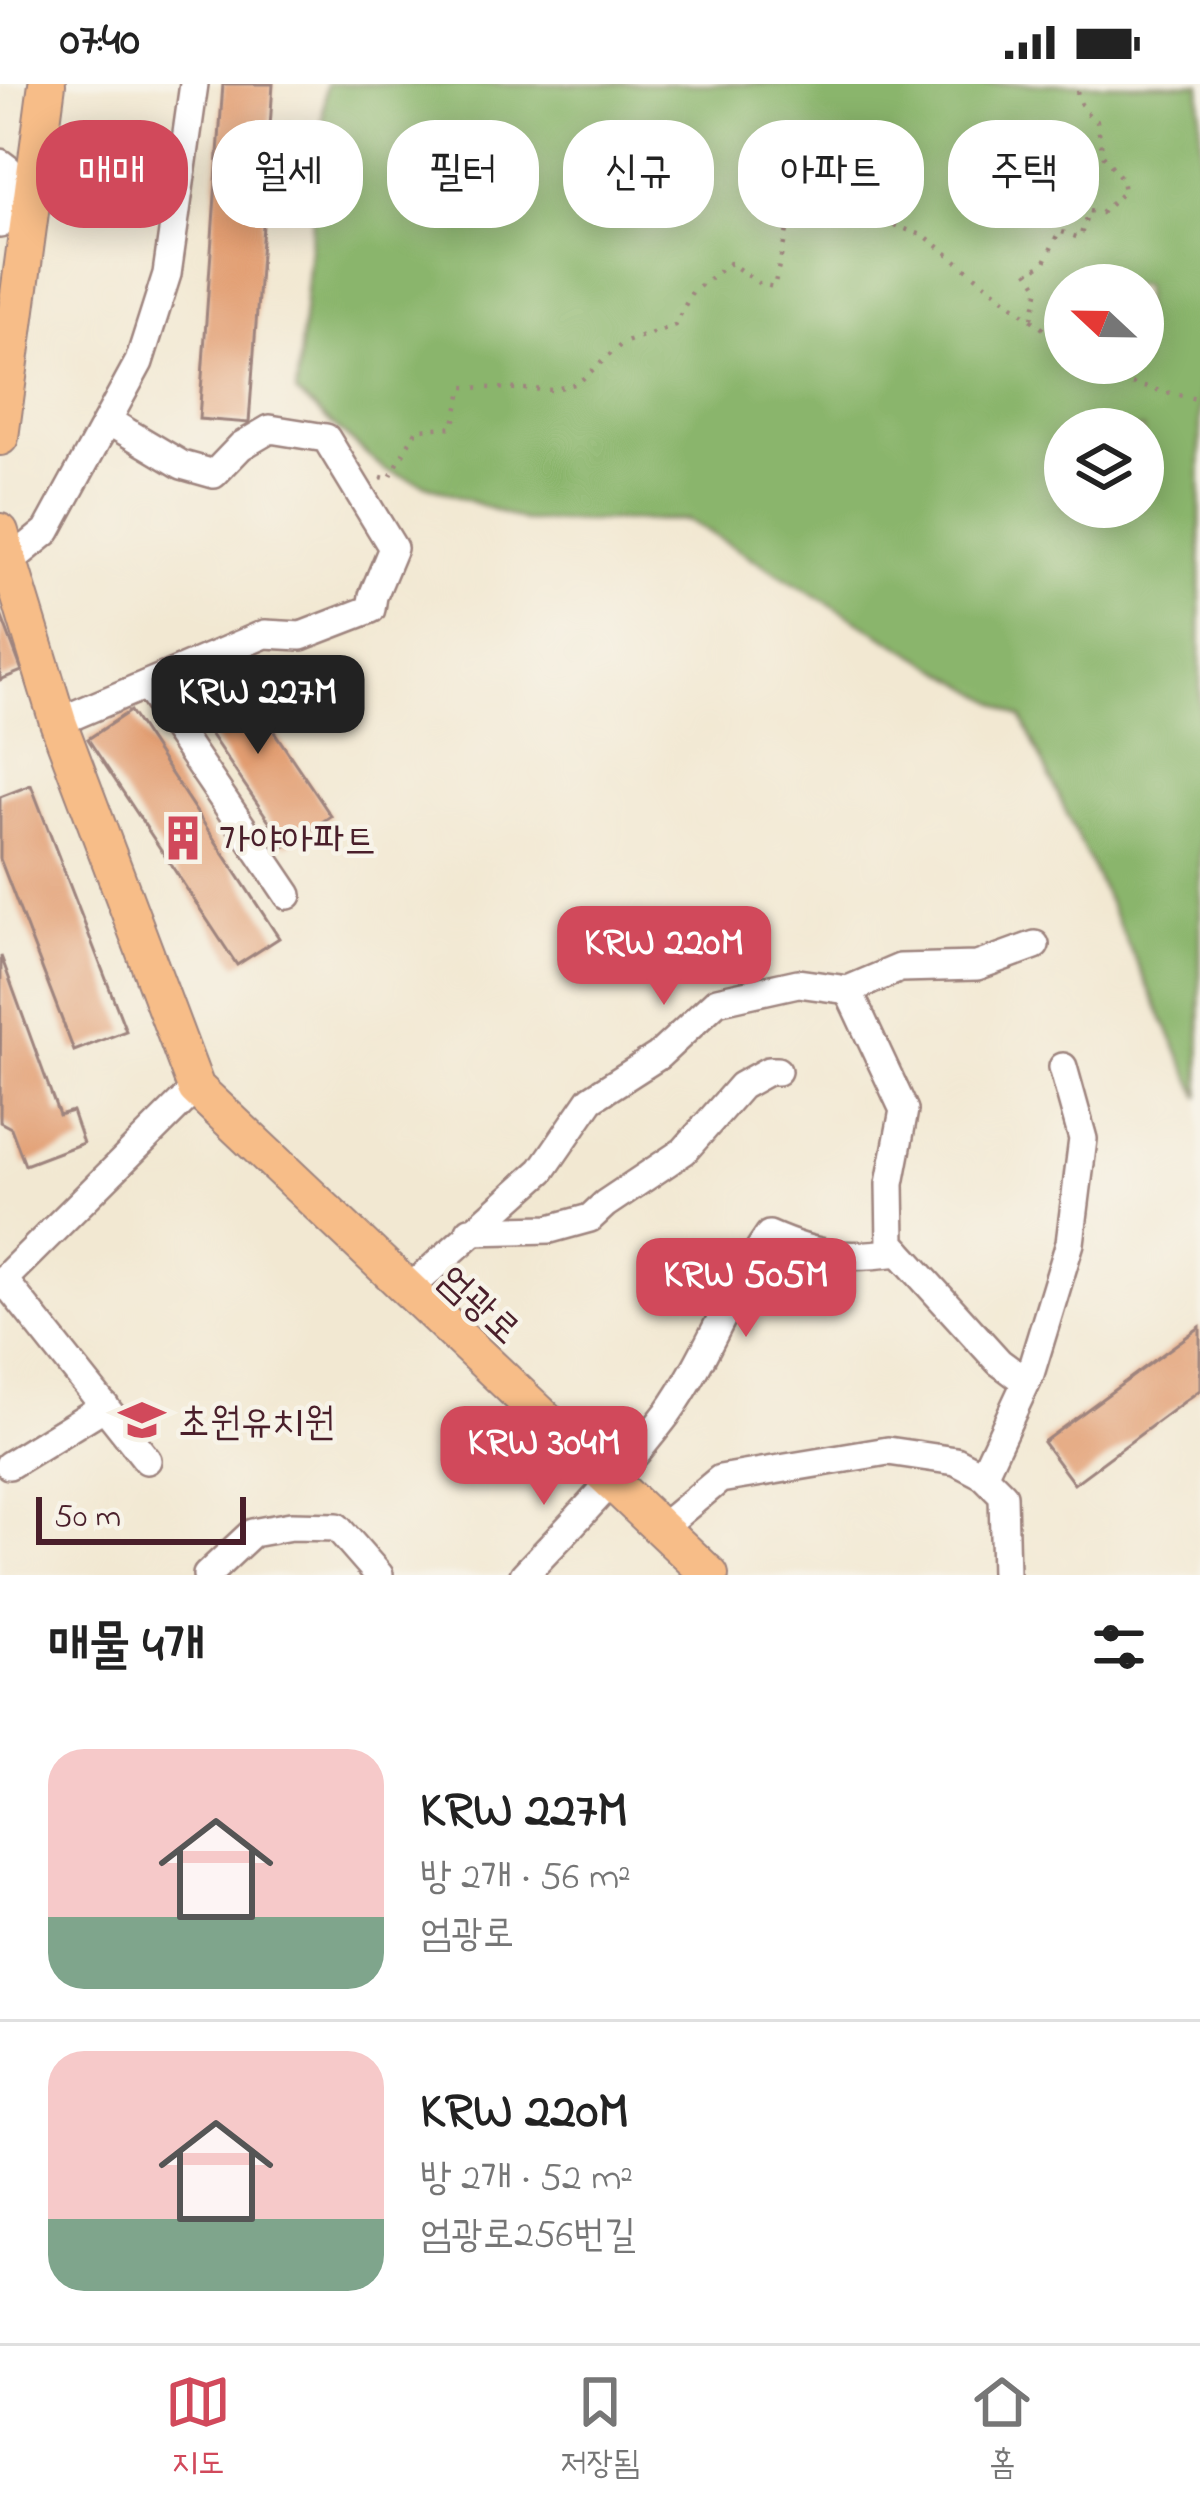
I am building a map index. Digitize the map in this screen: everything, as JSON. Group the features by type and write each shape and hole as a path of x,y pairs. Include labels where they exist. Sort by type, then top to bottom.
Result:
{"main road":[{"path":"0,437 8,234 47,84"},
{"name":"엄광로","path":"4,547 58,722 196,1088 710,1575"}],"street":[{"path":"4,547 47,531 139,362 167,274 194,84"},
{"path":"0,163 8,169 8,234"},
{"path":"58,722 265,634 301,636 371,609 392,548 326,438 270,429 242,446 214,474 182,465 109,421"},
{"path":"146,685 288,895"},
{"path":"407,1291 542,1170 591,1099 658,1056 717,1001 798,983 848,990 900,968 977,966 1035,945"},
{"path":"848,990 904,1110 890,1184 891,1243 1000,1362 1026,1382"},
{"path":"983,1475 1026,1382 1070,1243 1083,1138 1063,1067"},
{"path":"470,1231 550,1229 590,1218 684,1151 741,1086 777,1071"},
{"path":"147,1460 2,1281 196,1088"},
{"path":"524,1575 669,1411 746,1268 770,1235 812,1254 853,1258 899,1252"},
{"path":"10,1465 105,1406"},
{"path":"661,1529 720,1479 888,1451 956,1461 983,1475 1004,1495 1005,1575"},
{"path":"207,1575 252,1533 291,1526 337,1527 379,1575"}],"path":[{"path":"1032,318 1039,288 1028,271 1044,264 1060,231 1080,238 1088,211 1101,213 1124,192 1122,179 1103,155 1097,121 1087,115 1076,93 1077,84"},
{"path":"340,464 388,479 417,429 452,427 463,387 552,390 578,383 623,343 675,325 692,292 730,263 760,284 774,286 792,209 812,204 838,206 925,236 1044,328"},
{"path":"1131,384 1200,400"}],"green space":[{"path":"326,84 1200,84 1200,1098 1022,718 688,520 524,521 385,470 296,393 312,228 363,228 363,120 323,120"}],"building":[{"path":"223,84 273,84 270,120 220,120"},
{"path":"213,228 263,228 249,423 199,419"},
{"path":"0,612 22,671 0,680"},
{"path":"231,668 331,816 286,846 186,698"},
{"name":"가야아파트","path":"130,711 279,938 237,965 88,739"},
{"path":"31,785 126,1031 74,1051 0,859 0,797"},
{"path":"1,956 59,1115 72,1111 83,1143 25,1165 11,1128 0,1122"},
{"path":"1200,1327 1200,1390 1074,1484 1043,1442"}],"place":[{"name":"가야아파트","path":"183,838"},
{"name":"초원유치원","path":"142,1420"}]}
